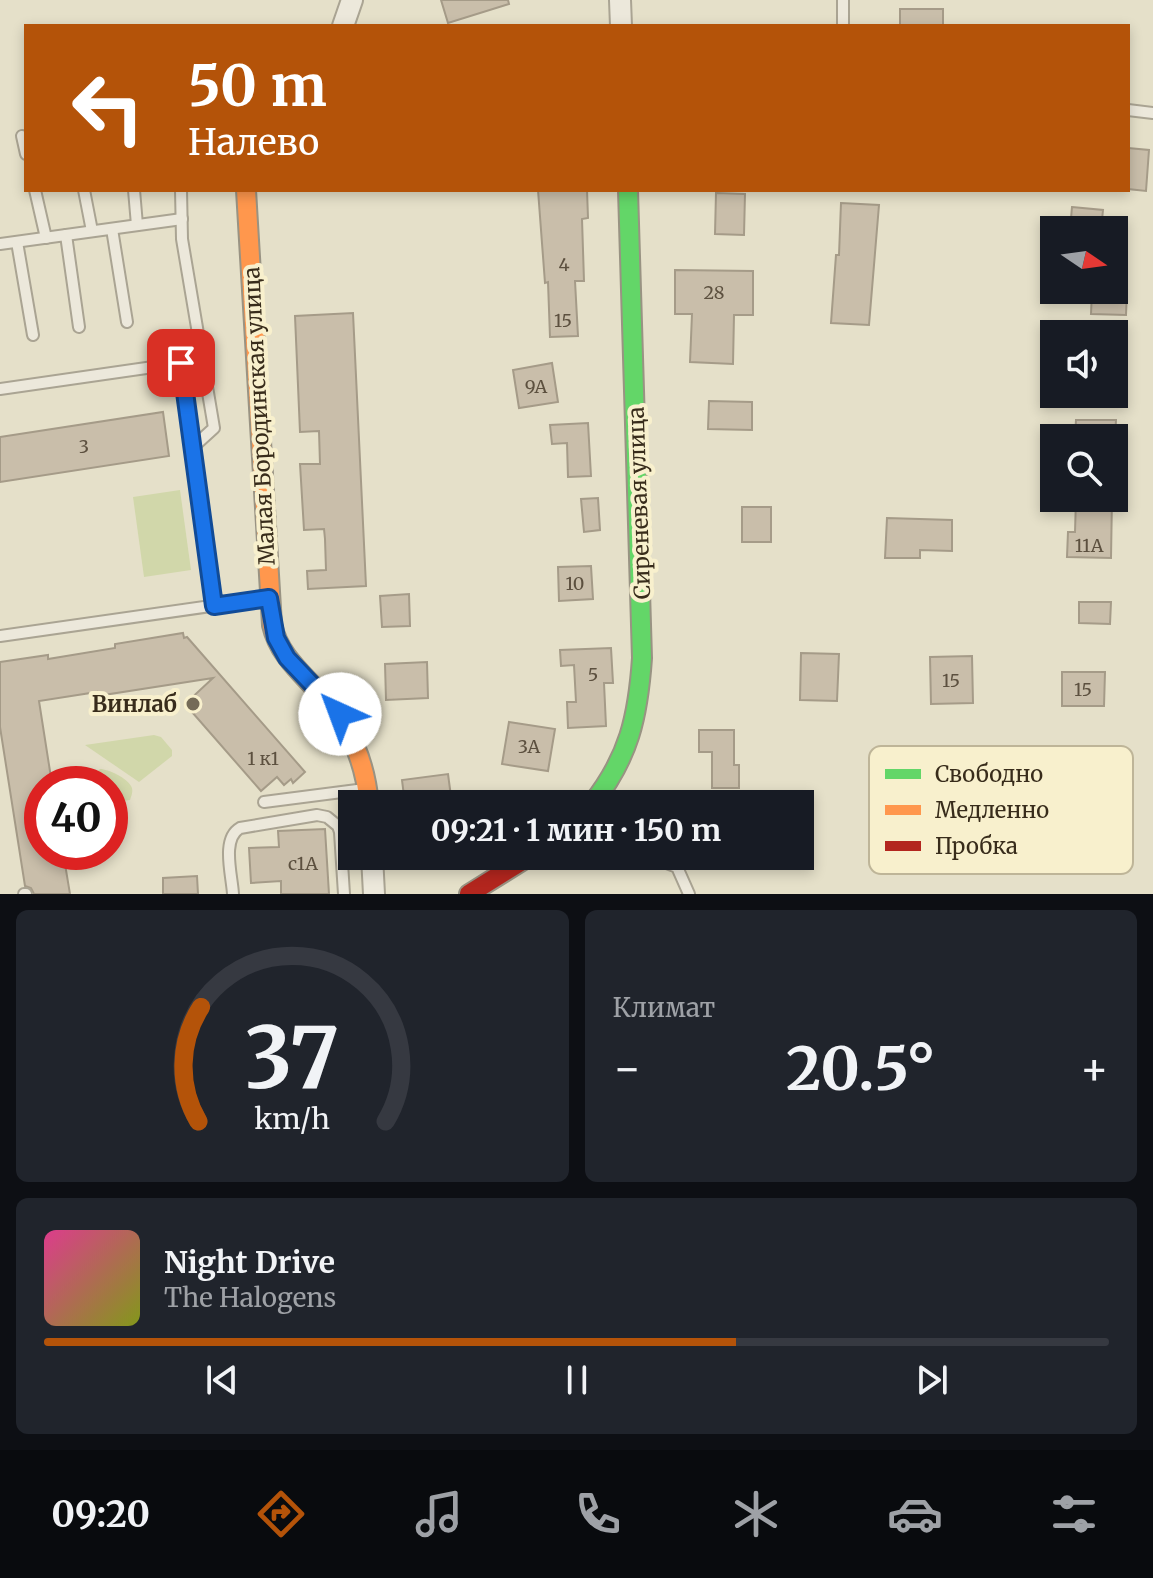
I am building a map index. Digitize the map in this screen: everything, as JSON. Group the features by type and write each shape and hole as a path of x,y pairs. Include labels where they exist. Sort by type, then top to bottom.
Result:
{"street":[{"path":"344,24 352,0"},
{"path":"620,0 621,24"},
{"name":"Малая Бородинская улица","path":"246,192 269,598 276,638 287,658 340,714 356,739 368,790"},
{"name":"Сиреневая улица","path":"603,790 628,749 641,677 643,617 628,192"},
{"path":"373,870 374,894"},
{"path":"469,894 507,870"}],"lane":[{"path":"843,0 843,24"},
{"path":"1130,110 1153,113"},
{"path":"22,136 24,145"},
{"path":"35,192 46,238"},
{"path":"84,192 92,231"},
{"path":"134,192 137,225"},
{"path":"181,192 182,239 214,428 192,448"},
{"path":"0,244 182,219"},
{"path":"112,229 127,322"},
{"path":"66,235 79,327"},
{"path":"17,242 33,335"},
{"path":"0,389 181,363 214,606"},
{"path":"0,636 269,598"},
{"path":"264,802 338,798"},
{"path":"233,894 229,840 233,832 240,828 317,815 327,817 338,826 344,894"},
{"path":"678,870 689,894"}],"green space":[{"path":"180,490 191,570 144,577 133,497"},
{"path":"154,735 161,737 172,750 172,756 139,782 128,774 128,766 116,766 85,745"},
{"path":"128,782 132,790 128,800"}],"building":[{"path":"441,0 508,0 509,4 448,23"},
{"path":"900,9 943,9 943,24 900,24"},
{"path":"1130,148 1149,150 1146,191 1130,189"},
{"path":"538,192 587,192 588,218 582,219 584,281 575,281 578,336 550,337 548,282 545,283"},
{"path":"716,193 745,194 744,235 715,234"},
{"path":"841,203 879,205 869,325 831,323"},
{"path":"1072,207 1103,210 1102,216 1071,216"},
{"path":"675,270 753,271 753,315 734,315 733,364 690,362 692,314 675,314"},
{"path":"1091,304 1126,304 1126,315 1091,314"},
{"path":"353,313 366,586 308,589 307,571 326,570 325,539 324,529 304,530 300,464 320,464 319,431 300,432 295,316"},
{"path":"552,363 558,402 519,408 513,370"},
{"path":"709,401 752,402 752,430 708,429"},
{"path":"163,412 169,456 0,482 0,437"},
{"path":"1076,420 1116,420 1116,424 1076,424"},
{"path":"588,423 591,476 568,477 567,443 552,444 550,425"},
{"path":"598,498 600,530 584,532 581,499"},
{"path":"742,507 771,507 771,542 742,542"},
{"path":"1076,512 1112,512 1111,558 1067,557 1068,532 1075,532"},
{"path":"887,518 952,520 952,551 920,550 920,558 885,558"},
{"path":"591,566 593,599 559,601 558,567"},
{"path":"409,594 410,626 382,627 380,596"},
{"path":"1079,602 1111,602 1110,624 1079,623"},
{"path":"183,633 184,638 187,637 305,772 293,783 291,779 284,785 277,777 261,791 185,704 213,678 97,696 97,692 39,701 49,766 24,766 24,870 66,870 70,894 34,894 31,888 25,886 0,727 0,662 48,655 48,659 115,648 115,644"},
{"path":"611,648 613,683 604,683 606,726 568,728 567,702 576,702 574,665 561,666 560,650"},
{"path":"801,653 839,654 837,701 800,700"},
{"path":"972,656 973,703 931,704 930,657"},
{"path":"427,662 428,698 386,700 385,664"},
{"path":"1062,672 1105,672 1104,706 1062,706"},
{"path":"509,722 555,729 548,771 502,764"},
{"path":"699,730 734,730 734,765 739,765 739,788 712,788 712,752 699,752"},
{"path":"448,774 450,790 403,790 402,780"},
{"path":"325,829 329,894 281,894 281,881 251,883 249,848 279,847 278,831"},
{"path":"197,876 198,894 163,894 163,878"}],"traffic: fast":[{"path":"603,790 629,736 638,699 642,658 628,192"}],"traffic: slow":[{"path":"246,192 272,625 280,646 292,664 332,708 349,733 360,760 367,790"}],"traffic: jam":[{"path":"469,894 508,870"}],"place":[{"name":"Винлаб","path":"193,704"}],"route":[{"path":"181,363 214,606 269,598 276,638 287,658 340,714"}]}
